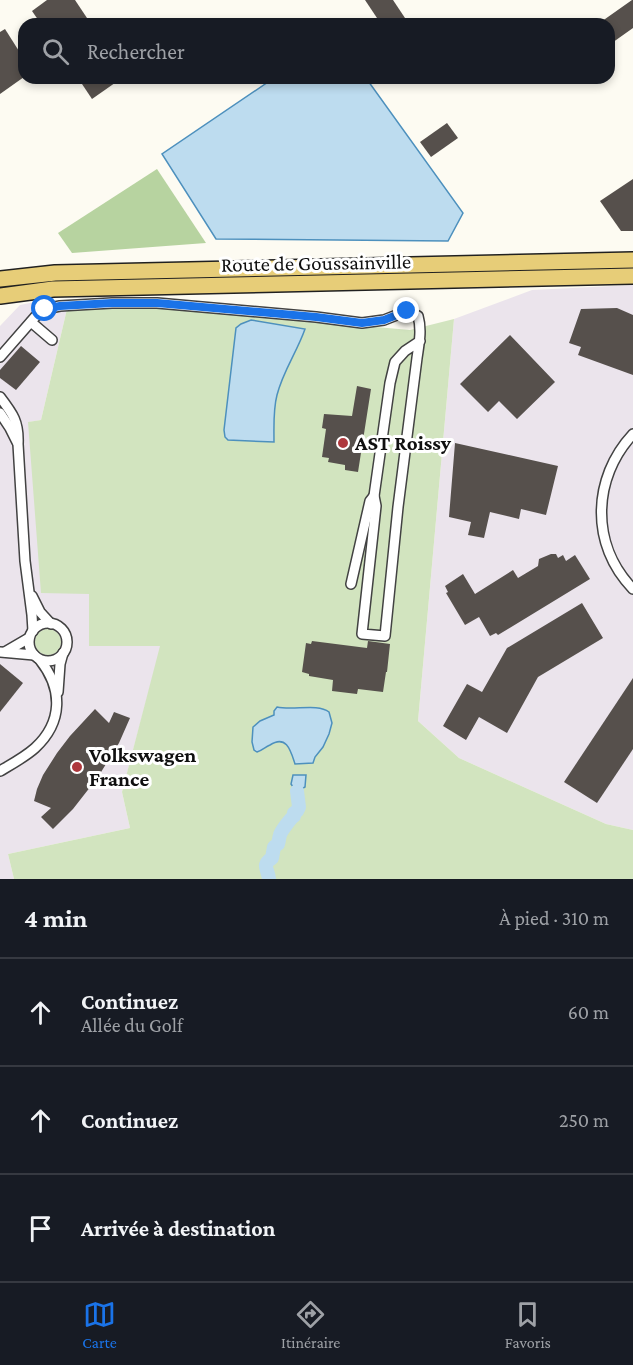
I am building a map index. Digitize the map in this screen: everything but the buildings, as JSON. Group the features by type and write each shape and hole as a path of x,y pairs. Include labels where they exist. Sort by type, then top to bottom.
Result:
{"main road":[{"name":"Route de Goussainville","path":"0,279 65,272 633,260"},
{"name":"Route de Goussainville","path":"0,296 53,289 633,276"}],"street":[{"path":"0,357 45,309 60,306 157,303 362,323 384,320 407,311 418,316 421,325 420,341 398,507 386,636 362,634 376,506 374,496 394,362 420,341"},
{"path":"31,322 52,340"},
{"path":"0,397 15,419 18,430 25,561 32,615 29,644 51,675 57,704"},
{"path":"0,413 18,444"},
{"path":"633,434 618,452 610,467 602,493 601,511 604,539 612,560 633,589"},
{"path":"351,584 370,501 374,496"},
{"path":"29,591 40,612 51,624"},
{"path":"0,771 34,749 45,737 53,722 57,704 60,664 66,647 65,635 57,626 41,625 31,635 2,652"},
{"path":"2,652 37,657 47,661 63,653"}],"shaded area":[{"path":"633,285 633,830 606,824 459,758 418,721 454,319 532,290"},
{"path":"44,300 67,309 41,420 29,422 89,594 90,646 161,645 122,792 130,828 8,854 14,879 0,879 0,326 20,305"}],"green space":[{"path":"157,169 206,243 72,253 58,233"},
{"path":"127,305 410,330 454,319 418,721 459,758 606,824 633,830 633,879 14,879 8,854 130,828 122,792 160,646 89,646 89,594 41,593 28,422 41,420 67,309"},
{"path":"48,629 57,633 61,642 57,651 48,655 39,651 35,642 39,633"}],"water":[{"path":"265,84 370,84 463,213 448,241 216,239 162,154"},
{"path":"251,320 305,329 277,395 274,412 274,442 228,440 225,437 236,328"},
{"path":"277,707 318,708 329,712 332,723 329,734 313,763 295,764 287,746 281,742 276,742 257,752 254,750 253,727 274,715"},
{"path":"293,775 306,775 305,787 296,791 291,784"}],"waterway":[{"path":"269,879 266,865 272,858 274,847 278,844 281,833 299,807 297,791"}],"place":[{"name":"AST Roissy","path":"343,443"},
{"name":"Volkswagen France","path":"77,767"}],"route":[{"path":"45,309 112,303 157,303 362,323 384,320 407,311"}]}
